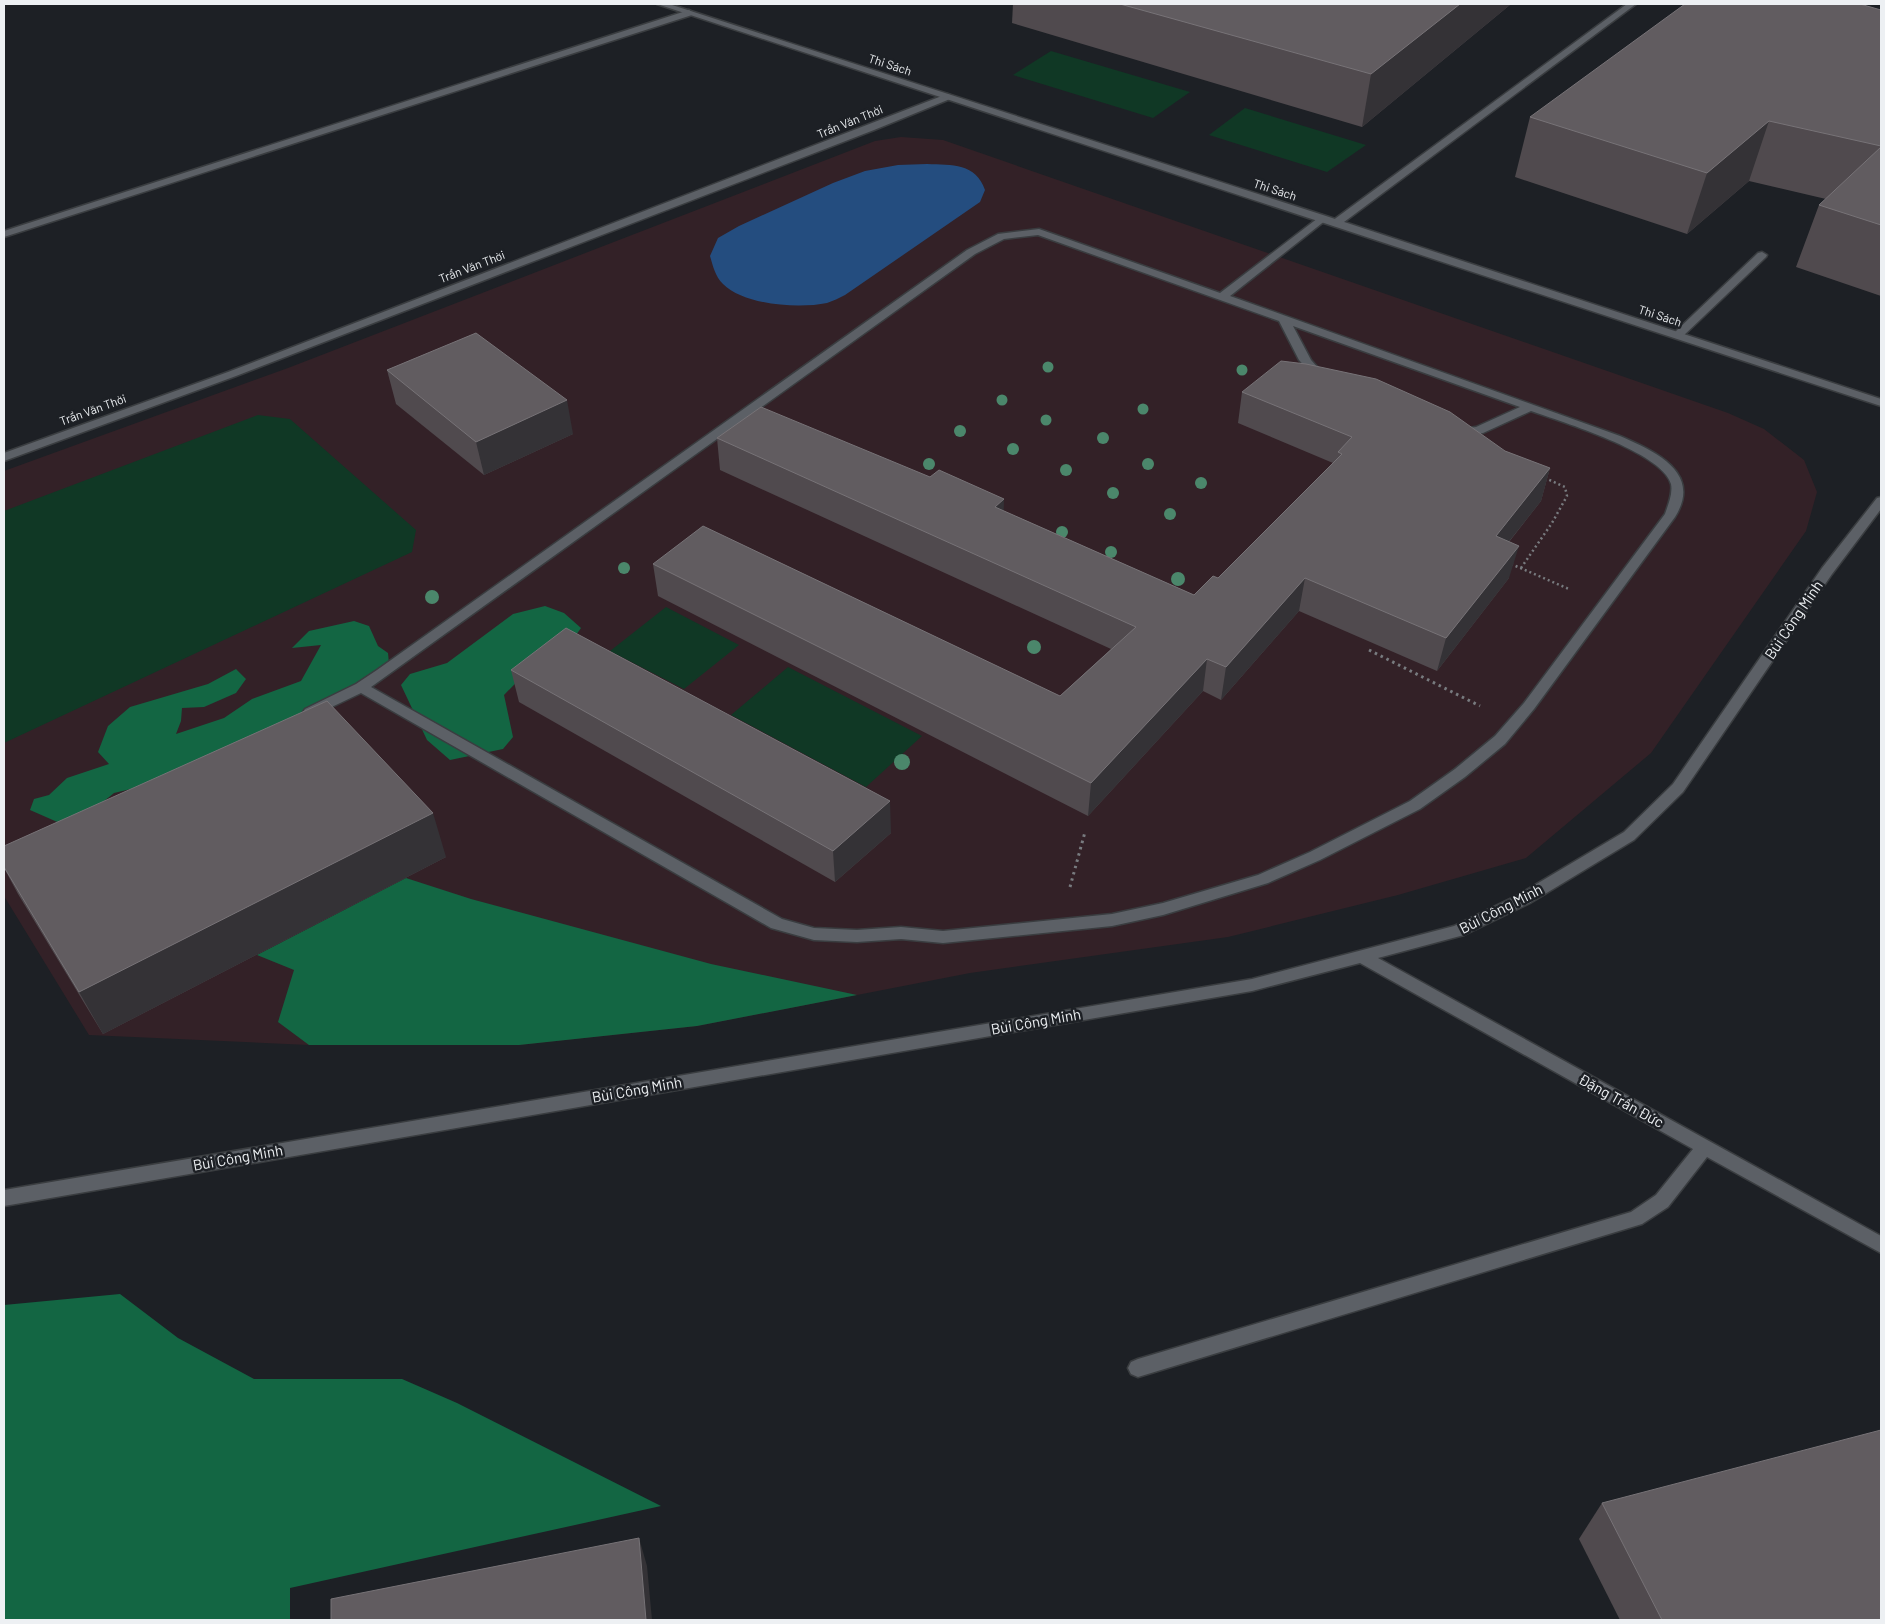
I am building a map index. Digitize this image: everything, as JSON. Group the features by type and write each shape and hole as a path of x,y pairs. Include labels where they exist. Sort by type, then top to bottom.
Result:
{"street":[{"name":"Thi Sách","path":"661,4 1322,218 1881,403"},
{"path":"1336,223 1632,4"},
{"path":"4,234 689,14"},
{"name":"Trần Văn Thời","path":"4,457 241,371 947,97"},
{"path":"1223,296 1322,218"},
{"path":"302,716 361,687 971,252 1002,236 1039,232 1530,406 1628,443 1663,462 1677,482 1677,499 1671,514 1604,604 1514,724 1500,740 1460,773 1415,805 1262,879 1163,909 1112,920 943,937 901,933 857,936 814,934 777,924 361,687"},
{"path":"1678,335 1762,255"},
{"path":"1283,318 1301,352 1318,376 1332,385"},
{"path":"1446,429 1460,434 1479,430 1530,406"},
{"name":"Bùi Công Minh","path":"4,1198 1252,985 1458,931 1524,900 1629,836 1678,788 1827,571 1881,502"},
{"name":"Đặng Trần Đức","path":"1361,956 1881,1245"},
{"path":"1138,1368 1636,1218 1662,1201 1705,1147"}],"path":[{"path":"1503,561 1604,604"},
{"path":"1369,650 1514,724"},
{"path":"1059,925 1085,832"}],"shaded area":[{"path":"901,137 943,140 1728,413 1764,429 1804,460 1817,492 1806,531 1651,753 1526,858 1398,895 1228,937 970,973 697,1026 519,1045 309,1045 89,1035 4,896 4,471 288,368 875,141"}],"green space":[{"path":"1051,51 1190,92 1153,118 1013,75"},
{"path":"1245,108 1366,145 1327,172 1209,135"},
{"path":"258,415 290,419 416,530 412,552 4,743 4,511"},
{"path":"545,606 564,613 581,628 571,642 541,657 504,695 513,737 503,749 450,760 427,740 401,685 410,674 447,663 513,614"},
{"path":"666,607 739,645 684,689 610,651"},
{"path":"354,621 369,626 378,646 388,653 390,674 135,788 114,793 71,828 30,810 34,799 49,795 67,778 109,764 98,752 108,726 130,707 208,684 236,669 246,679 236,693 204,707 182,708 181,721 176,734 224,718 252,699 301,681 321,645 292,648 309,631"},
{"path":"788,667 922,736 866,787 731,715"},
{"path":"406,878 471,899 711,964 857,995 697,1026 519,1045 309,1045 278,1022 294,970 257,955"},
{"path":"120,1294 178,1338 254,1379 402,1379 457,1403 661,1506 290,1588 290,1620 4,1620 4,1305"}],"water":[{"path":"927,164 962,167 976,175 985,190 980,202 845,295 827,303 815,305 772,304 744,297 732,291 720,281 716,274 710,256 718,238 739,226 833,183 865,171 898,165"}],"building":[{"path":"1120,4 1460,4 1371,74"},
{"path":"1685,4 1860,4 1881,10 1881,146 1769,121 1707,173 1530,117"},
{"path":"1881,147 1881,225 1819,205"},
{"path":"476,333 567,400 476,442 387,370"},
{"path":"1281,361 1306,364 1376,379 1450,412 1505,451 1550,468 1496,536 1519,546 1446,638 1305,578 1226,667 1207,659 1091,783 653,564 703,526 1060,696 1136,627 717,438 761,407 930,477 939,470 1004,499 995,507 1194,595 1213,576 1218,578 1342,454 1338,452 1352,437 1242,392"},
{"path":"566,628 890,801 833,851 511,670"},
{"path":"327,701 433,813 79,992 4,867 4,846"},
{"path":"1881,1430 1881,1620 1662,1620 1602,1503"},
{"path":"639,1538 646,1620 331,1620 331,1599"}]}
